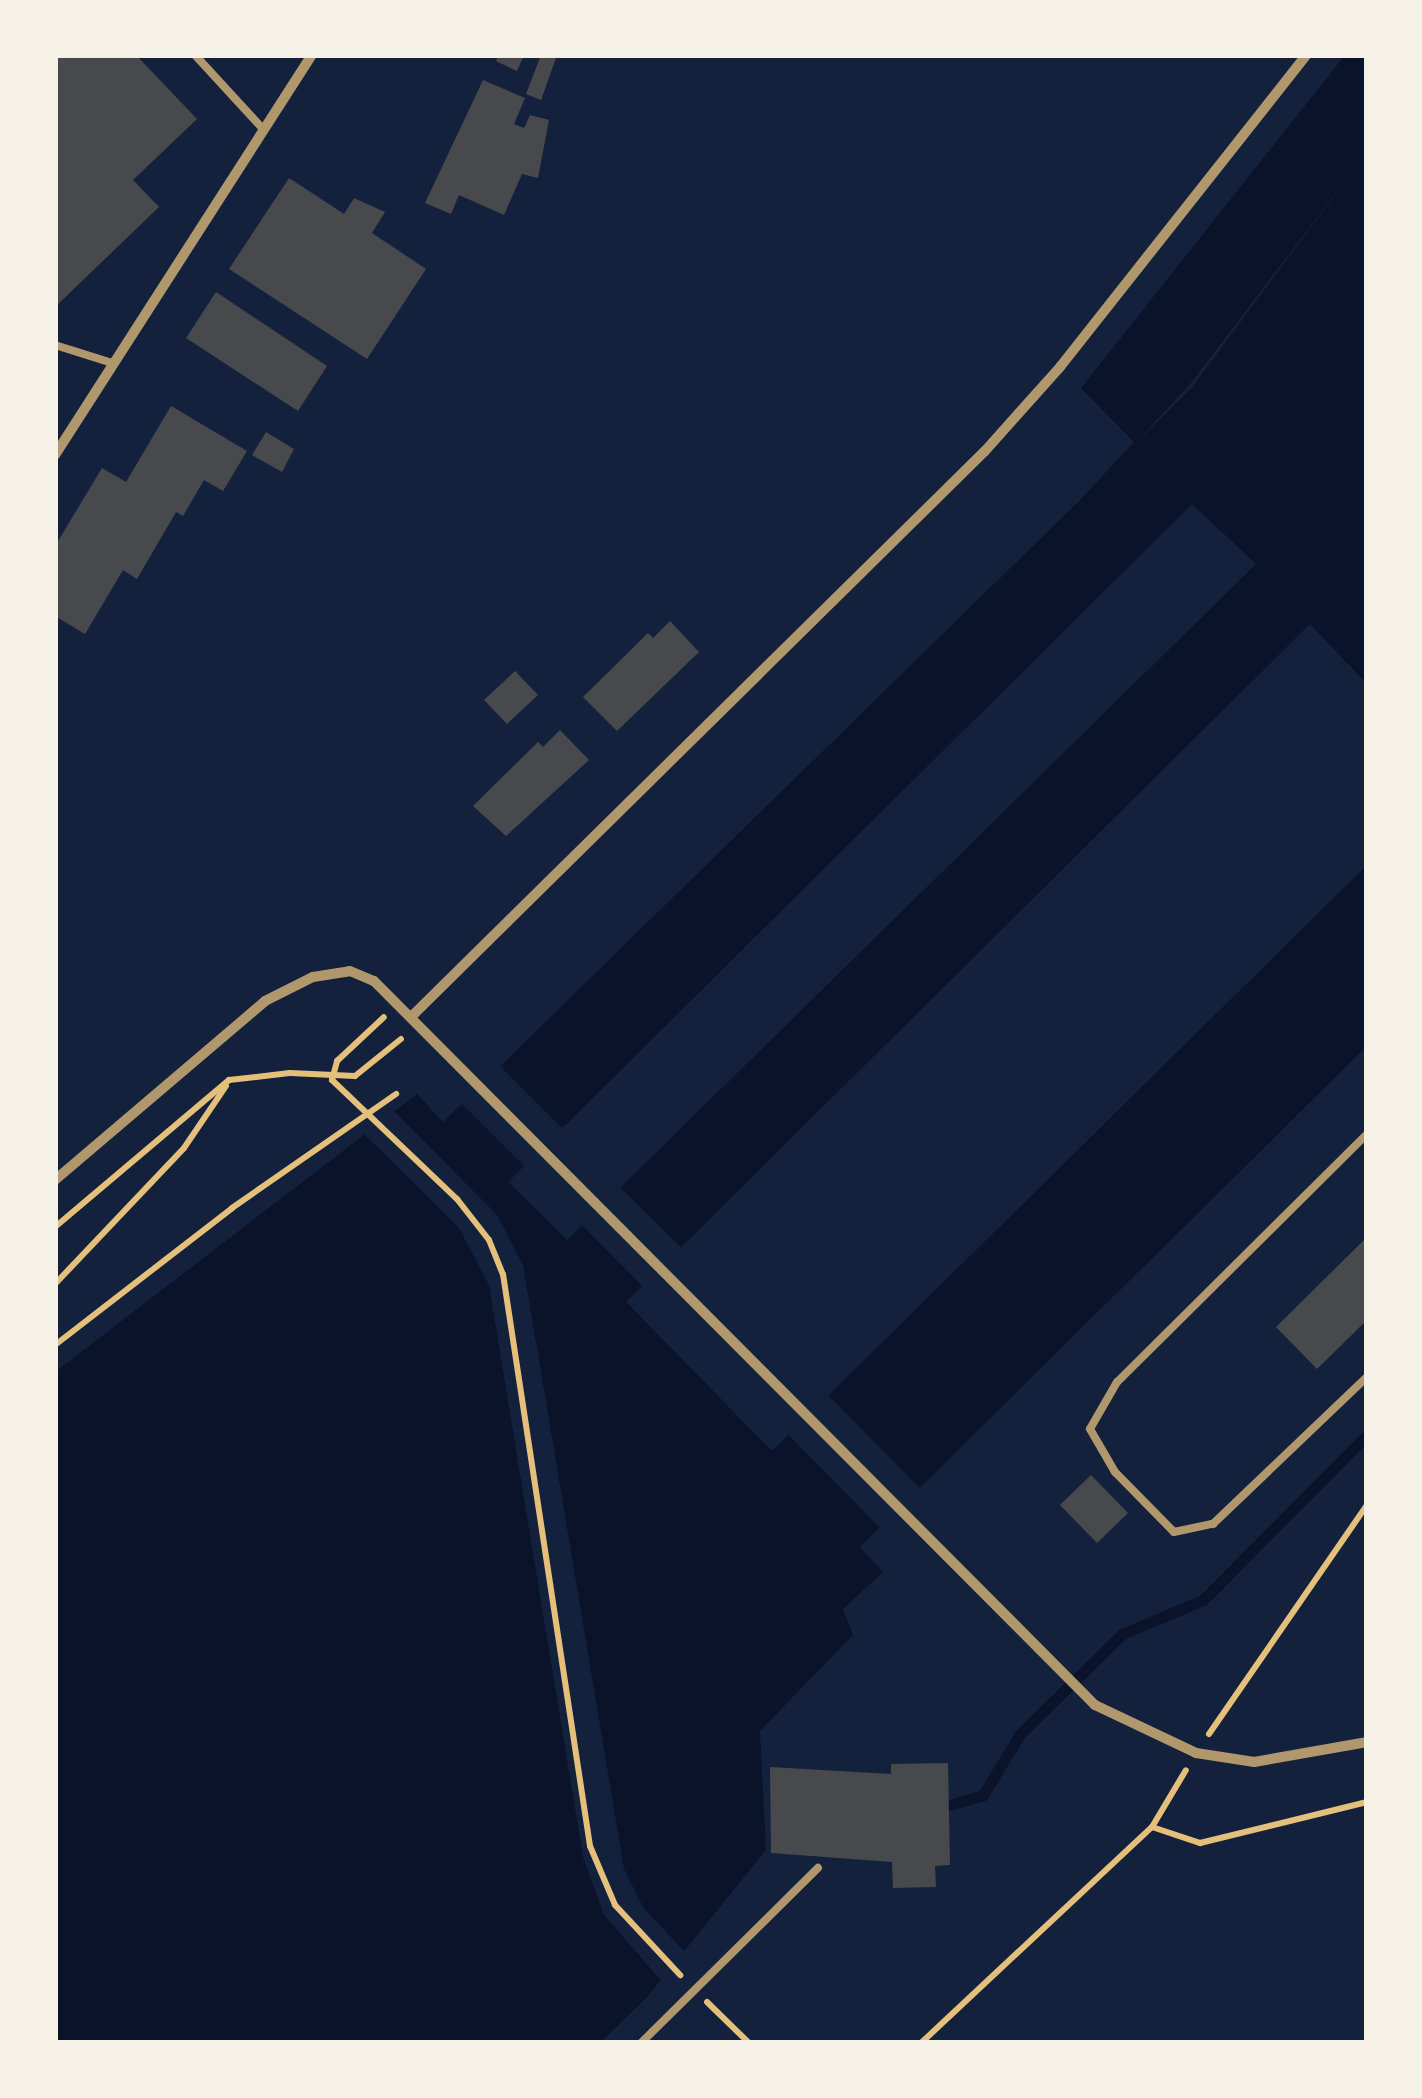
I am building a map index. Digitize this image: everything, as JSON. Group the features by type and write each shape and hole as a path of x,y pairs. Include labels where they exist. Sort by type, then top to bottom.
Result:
{"street":[{"path":"55,455 312,55"},
{"path":"412,1015 984,451 1060,367 1306,55"},
{"path":"55,1180 265,1001 312,978 350,970 374,981 444,1046 1095,1704 1196,1753 1254,1762 1367,1742"}],"lane":[{"path":"195,55 264,129"},
{"path":"55,345 112,363"},
{"path":"1367,1134 1117,1382 1090,1429 1114,1472 1174,1532 1214,1524 1367,1378"},
{"path":"640,2043 818,1868"}],"path":[{"path":"55,1226 229,1080 315,1076 332,1080 358,1101 475,1219 503,1274 590,1846 601,1878 638,1934 749,2043"},
{"path":"55,1284 184,1148 229,1080"},
{"path":"55,1345 232,1208 396,1094"},
{"path":"921,2043 1152,1827 1196,1753 1367,1505"},
{"path":"1152,1827 1200,1843 1367,1802"}],"water":[{"path":"1345,55 1367,55 1367,684 1310,624 626,1302 772,1451 1367,865 1367,1046 860,1547 883,1572 843,1609 853,1635 760,1731 766,1850 647,1997 600,2043 55,2043 55,1372 417,1094 443,1122 1081,499 1134,442 1081,388","holes":["1192,504 1256,564 567,1240 508,1182"]}],"pier":[{"path":"1367,152 1192,387 1131,448 1191,383"},
{"path":"499,1065 565,1131 527,1169 459,1101"},
{"path":"391,1108 497,1215 523,1265 624,1869 644,1909 688,1955 664,1984 604,1915 583,1857 489,1285 459,1228 361,1131"},
{"path":"618,1185 684,1250 645,1289 579,1222"},
{"path":"824,1391 924,1492 883,1531 785,1431"}],"building":[{"path":"55,55 136,55 197,119 133,180 159,207 55,307"},
{"path":"499,55 524,55 517,71 496,61"},
{"path":"541,55 557,55 541,100 526,94"},
{"path":"483,80 525,98 514,124 524,128 530,115 549,120 538,178 522,174 504,215 459,195 451,214 425,203"},
{"path":"289,178 344,214 354,198 385,212 372,233 426,269 367,359 229,269"},
{"path":"216,292 327,366 298,411 186,338"},
{"path":"171,406 247,451 223,491 204,480 183,516 176,512 137,579 123,570 85,634 55,616 55,546 102,468 126,482"},
{"path":"266,432 294,449 282,472 252,455"},
{"path":"670,621 699,652 617,731 583,697 648,633 653,638"},
{"path":"515,671 538,695 507,724 484,700"},
{"path":"560,730 589,760 506,836 473,806 538,742 543,747"},
{"path":"1367,1237 1367,1320 1317,1369 1276,1327"},
{"path":"1091,1475 1128,1513 1097,1543 1060,1505"},
{"path":"948,1763 950,1865 935,1866 936,1887 893,1888 892,1862 771,1853 770,1767 891,1774 891,1764"}],"waterway":[{"path":"949,1805 983,1795 1020,1734 1122,1634 1203,1600 1367,1435"}]}
